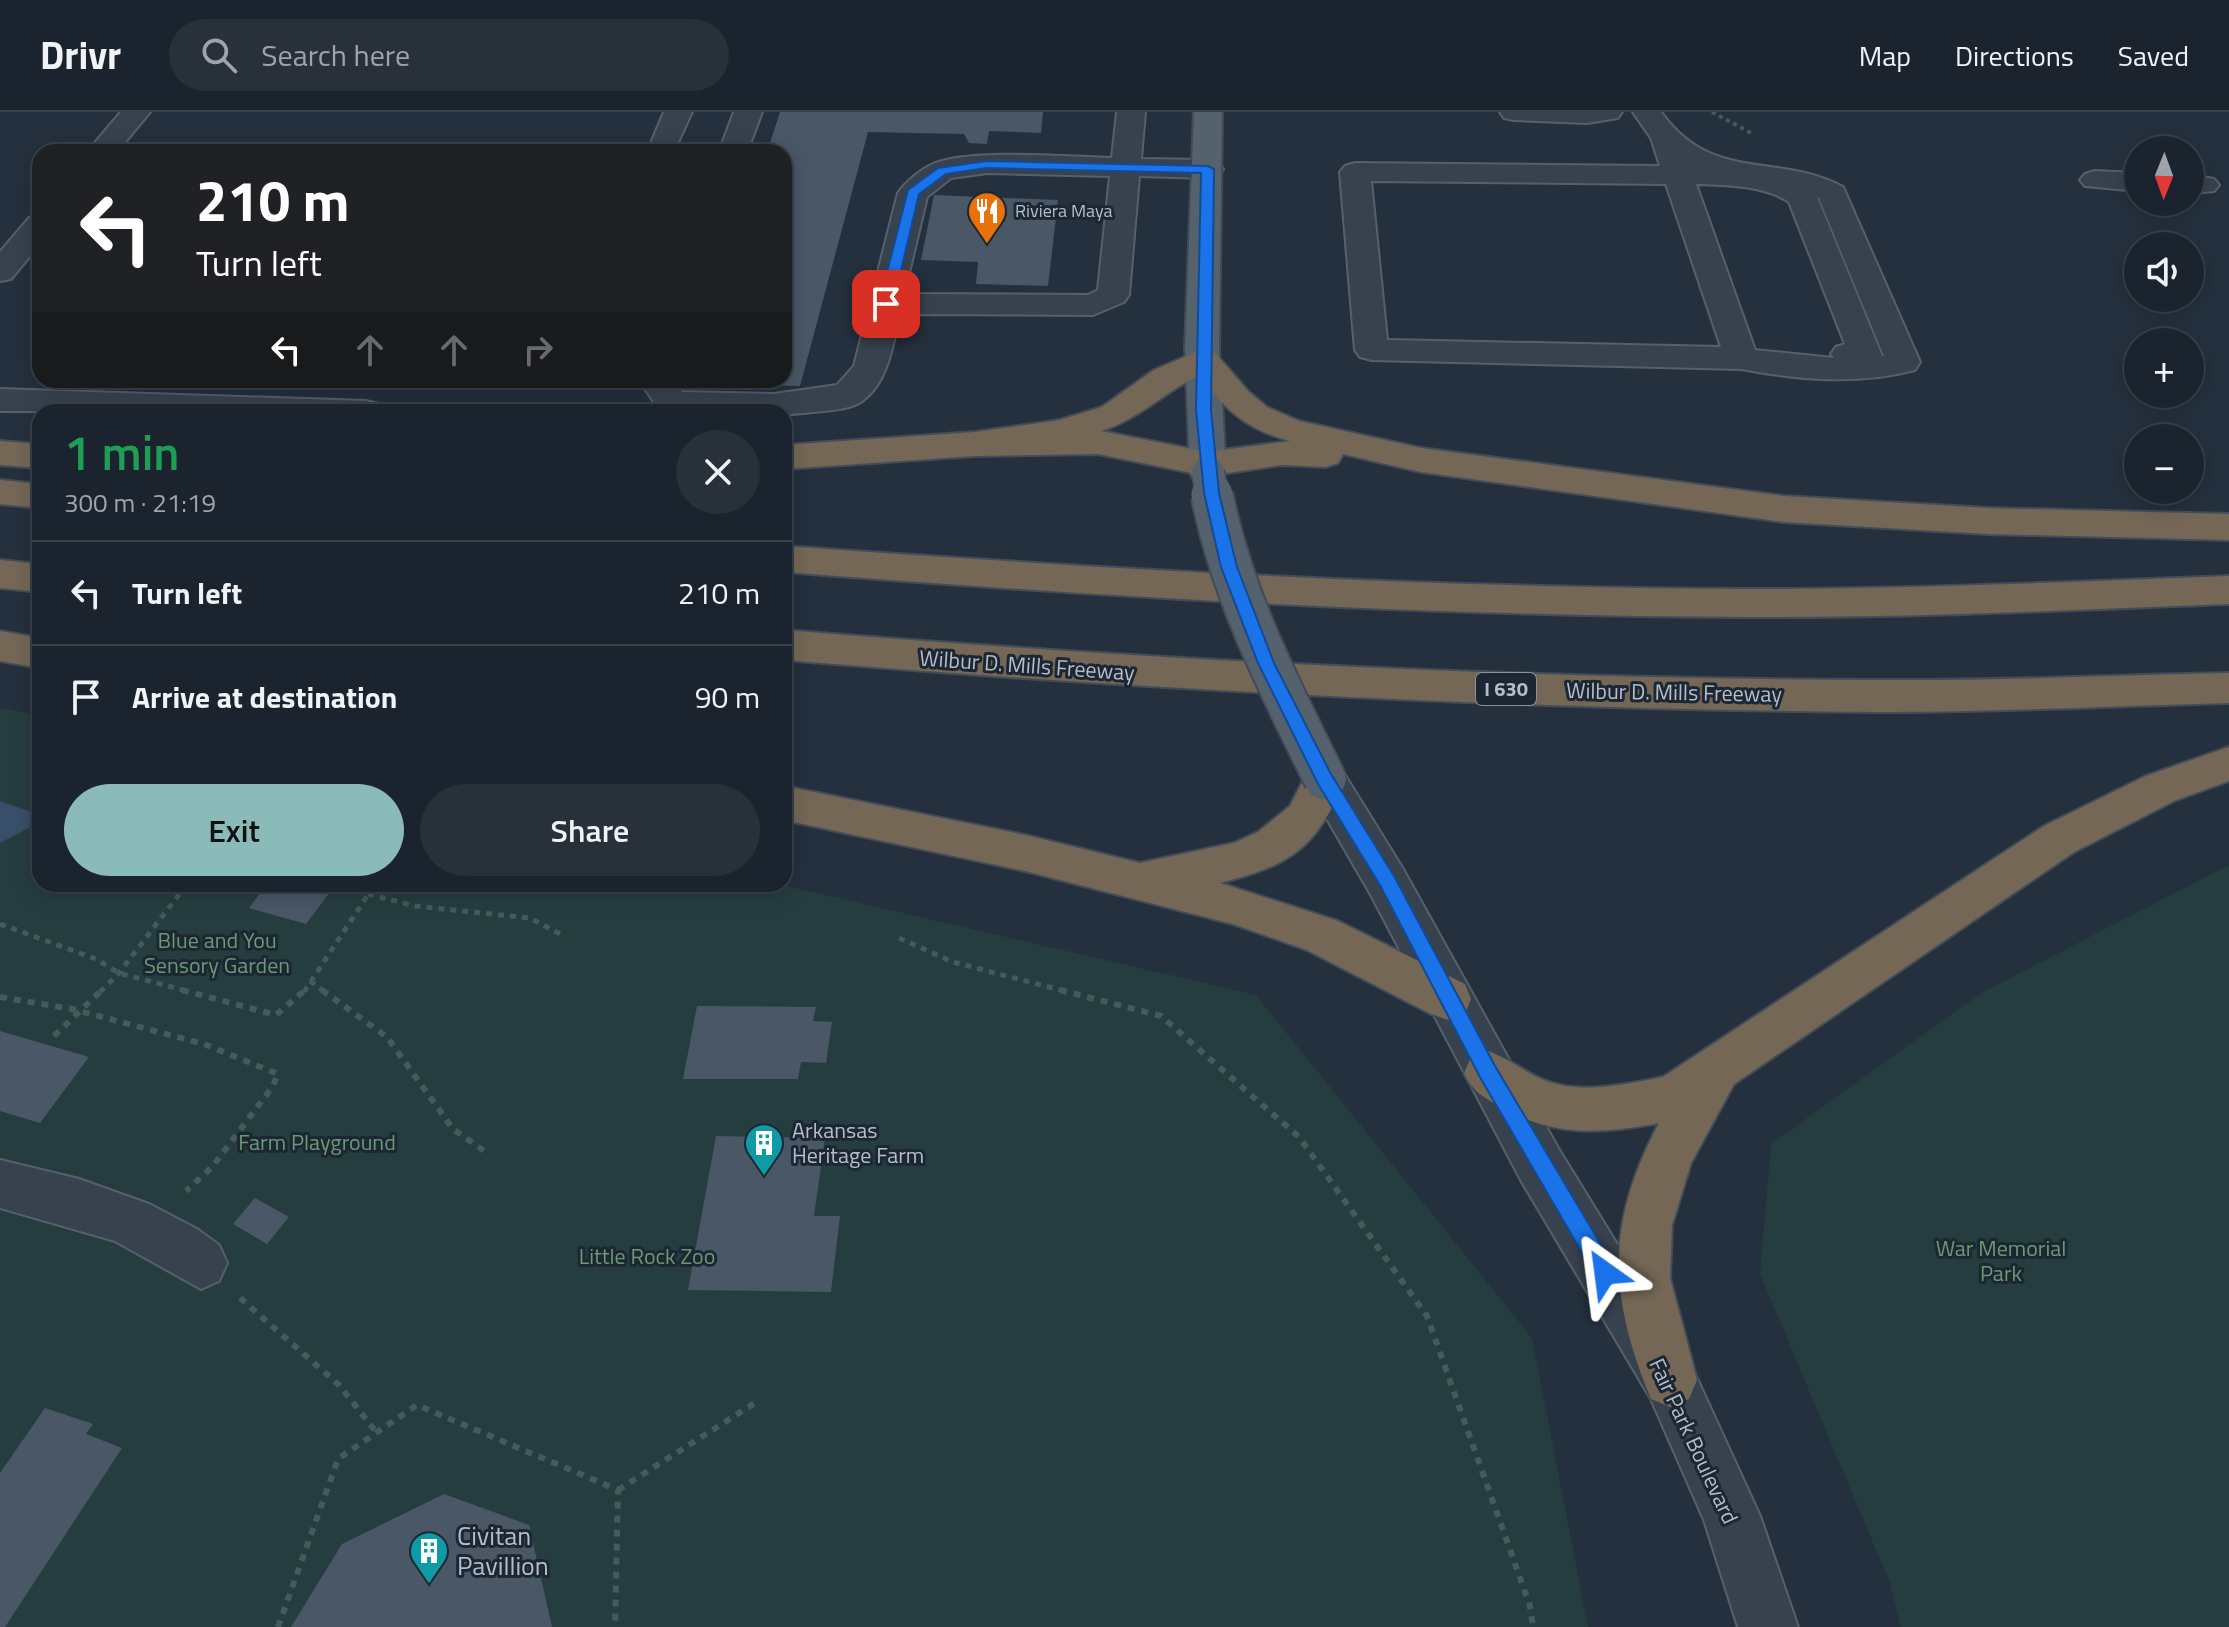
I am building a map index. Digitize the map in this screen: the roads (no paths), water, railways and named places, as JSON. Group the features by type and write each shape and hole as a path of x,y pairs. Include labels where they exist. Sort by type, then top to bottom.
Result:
{"highway":[{"path":"975,444 1062,431 1114,415 1166,378 1203,360 1237,400 1255,415 1290,430 1421,460"},
{"path":"792,456 975,444 1098,442 1143,449 1207,468 1282,453 1421,460 1784,509 1972,520 2229,527"},
{"path":"0,453 32,455"},
{"path":"0,492 32,495"},
{"path":"792,560 1220,588 1544,600 1922,601 2229,590"},
{"path":"0,574 32,577"},
{"path":"0,646 32,652"},
{"name":"Wilbur D. Mills Freeway","path":"792,646 1035,666 1437,687 1883,696 2229,688"},
{"path":"1488,1073 1532,1099 1568,1108 1605,1111 1673,1098 2059,839 2161,788 2229,764"},
{"path":"1132,881 1224,864 1280,842 1306,817 1325,779"},
{"path":"792,805 1025,853 1233,905 1322,935 1448,999"},
{"path":"1670,1380 1644,1277 1645,1238 1661,1171 1692,1111 1722,1064"}],"main road":[{"name":"Fair Park Boulevard","path":"1208,112 1203,360 1207,468 1229,567 1260,649 1325,779"}],"street":[{"path":"108,144 136,112"},
{"path":"665,143 678,112"},
{"path":"736,144 748,112"},
{"path":"886,304 1093,305 1113,295 1131,112"},
{"path":"1514,112 1587,115 1608,112"},
{"path":"1656,125 1680,180 1740,354"},
{"path":"1656,125 1698,160 1730,171 1816,183 1832,193 1903,362 1884,369 1780,366 1740,354"},
{"path":"781,404 847,395 870,369 913,193 942,171 987,164 1208,169"},
{"path":"1355,172 1680,180 1734,184 1785,198 1848,354 1372,350 1355,172"},
{"path":"2095,180 2124,181"},
{"path":"0,272 32,234"},
{"path":"662,388 672,403 723,404"},
{"path":"0,400 122,404"},
{"name":"Fair Park Boulevard","path":"1325,779 1387,882 1540,1165 1670,1380 1731,1516 1768,1627"},
{"path":"0,1184 69,1199 145,1230 185,1250 201,1263"}],"water":[{"path":"0,801 32,812 32,826 0,843"}],"place":[{"name":"Riviera Maya","path":"987,245"},
{"name":"Arkansas Heritage Farm","path":"764,1177"},
{"name":"Civitan Pavillion","path":"429,1585"}],"park label":[{"name":"Blue and You Sensory Garden","path":"217,952"},
{"name":"Farm Playground","path":"317,1142"},
{"name":"Little Rock Zoo","path":"647,1256"},
{"name":"War Memorial Park","path":"2001,1260"}]}
